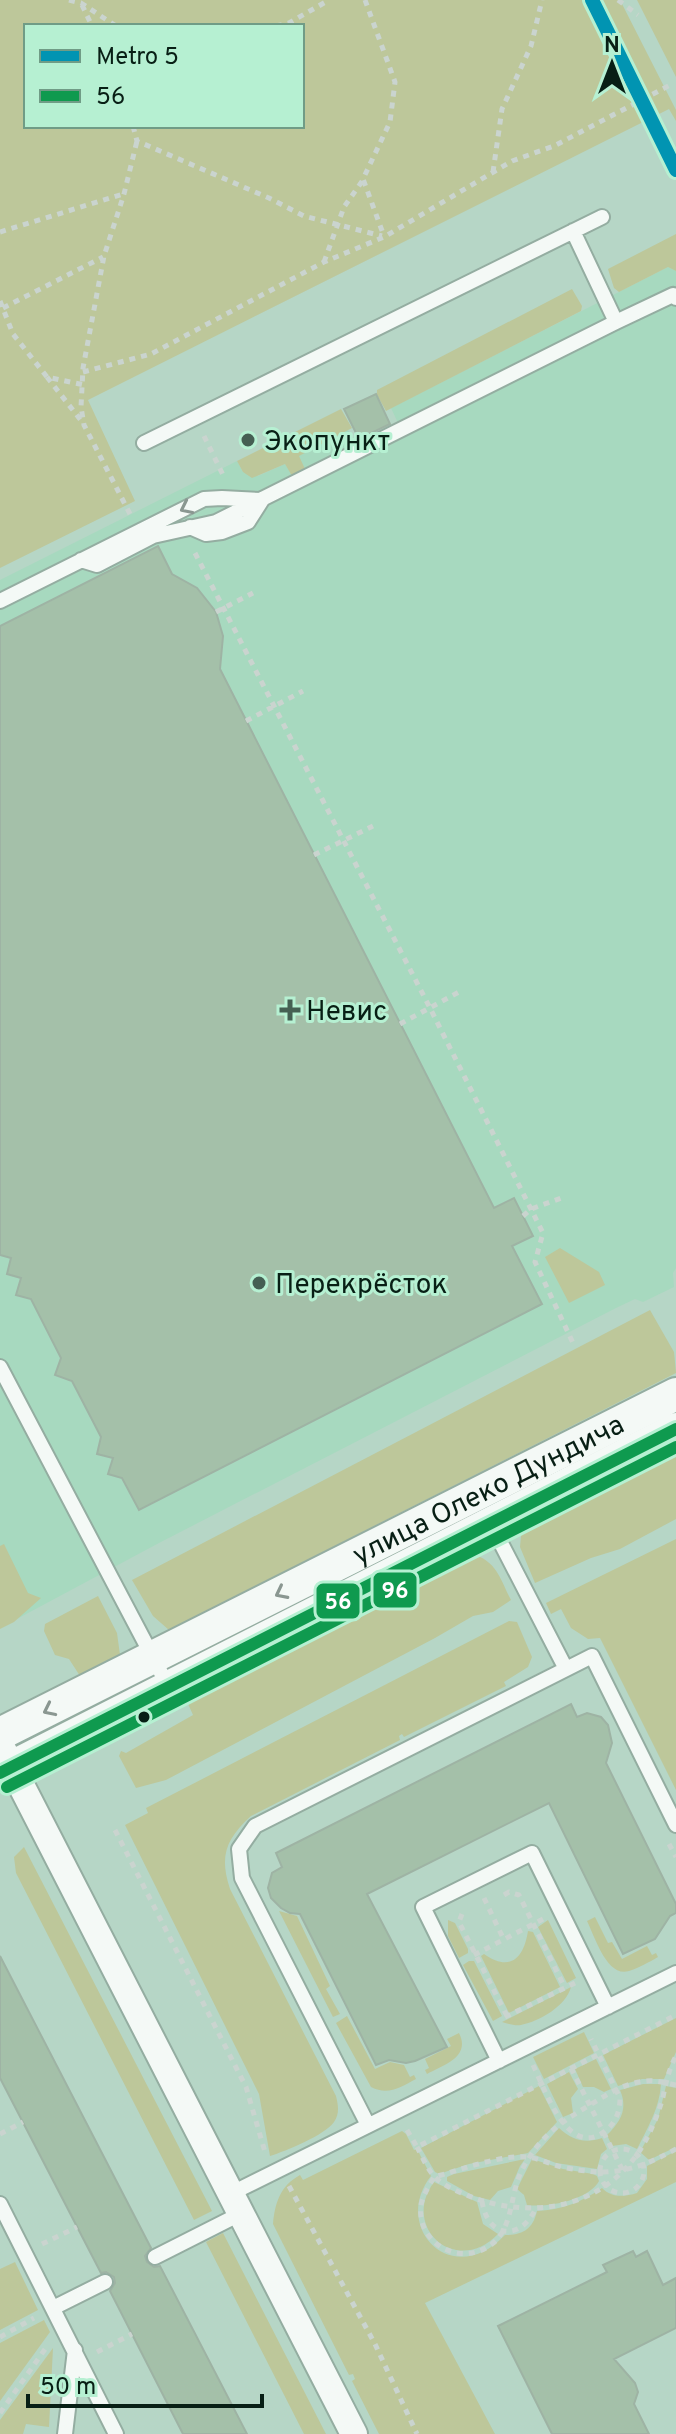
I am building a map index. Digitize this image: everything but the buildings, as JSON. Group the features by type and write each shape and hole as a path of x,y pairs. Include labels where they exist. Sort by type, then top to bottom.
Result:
{"street":[{"name":"улица Олеко Дундича","path":"4,1761 168,1686 483,1509 676,1394"},
{"name":"улица Олеко Дундича","path":"0,1734 152,1658 483,1509 676,1429"},
{"path":"4,1761 237,2203 354,2434"}],"lane":[{"path":"144,443 602,217"},
{"path":"573,231 616,322"},
{"path":"81,560 97,565 153,536 216,522 616,322 673,295 676,298"},
{"path":"0,601 204,499 262,500"},
{"path":"0,1367 168,1686"},
{"path":"483,1509 566,1669"},
{"path":"368,2125 242,1878 239,1849 255,1826 592,1656 676,1825"},
{"path":"499,2061 423,1907 532,1853 608,2007"},
{"path":"155,2257 281,2171 676,1973"},
{"path":"0,2204 116,2434"},
{"path":"53,2308 105,2282"},
{"path":"65,2434 78,2355"}],"path":[{"path":"69,0 80,2 113,24"},
{"path":"285,24 329,0"},
{"path":"324,262 344,207 363,179 390,122 395,82 365,0"},
{"path":"493,173 502,109 531,46 542,0"},
{"path":"618,0 638,15"},
{"path":"80,2 91,24"},
{"path":"83,372 151,354 324,262 384,237 512,161 554,146 672,84"},
{"path":"84,425 81,407 83,372 104,256 137,141 134,128"},
{"path":"137,141 304,216 384,237"},
{"path":"363,179 384,237"},
{"path":"0,232 124,194"},
{"path":"104,256 1,305 13,334 84,425 128,510"},
{"path":"47,377 84,385"},
{"path":"195,417 235,498"},
{"path":"191,545 543,1233 535,1262 573,1343"},
{"path":"216,612 253,593"},
{"path":"246,721 303,691"},
{"path":"314,855 373,826"},
{"path":"400,1024 459,992"},
{"path":"523,1216 531,1209 564,1197"},
{"path":"115,1830 246,2087 266,2156 281,2171 375,2344 417,2434"},
{"path":"669,1844 676,1857"},
{"path":"507,2016 459,1922 462,1915 509,1892 519,1895 565,1988"},
{"path":"452,1966 560,1911"},
{"path":"483,2028 591,1974"},
{"path":"417,2147 676,2015"},
{"path":"525,2048 561,2122 568,2130 579,2136 592,2137 603,2133 620,2109 620,2098 581,2020"},
{"path":"403,2128 410,2132 434,2177 464,2195 510,2208 535,2210 565,2205 605,2184 623,2171 637,2154 658,2111 676,2056"},
{"path":"571,2068 623,2171"},
{"path":"676,2085 643,2081 616,2089 561,2122 543,2138 530,2157 520,2174 504,2230 493,2243 474,2253 452,2253 441,2249 421,2220 421,2203 434,2177 480,2164 530,2157 600,2173 623,2171 676,2149"},
{"path":"0,2134 23,2122"},
{"path":"625,2149 637,2154 644,2164 643,2179 632,2190 617,2192 605,2184 600,2173 603,2160 612,2151 625,2149"},
{"path":"482,2201 484,2214 492,2225 504,2230 518,2229 529,2222 535,2210"},
{"path":"25,2252 77,2227"},
{"path":"0,2337 36,2317"},
{"path":"78,2355 132,2334"},
{"path":"0,2413 52,2339"}],"shaded area":[{"path":"0,0 620,0 676,110 676,121 669,109 88,400 135,501 0,568"},
{"path":"637,0 676,0 676,77"},
{"path":"676,234 676,271 668,267 619,292 614,288 608,269"},
{"path":"668,267 676,271 674,1287 643,1302 635,1299 616,1308 15,1620 0,1592 0,580 237,461 243,472 258,476 285,464 292,475 305,469 298,456 348,430 357,444 398,423 391,408"},
{"path":"572,289 582,306 581,311 386,411 377,390"},
{"path":"341,409 352,428 299,456 305,469 292,476 285,464 252,478 243,472 237,461"},
{"path":"560,1248 599,1272 605,1285 569,1303 545,1257"},
{"path":"650,1310 674,1352 676,1373 169,1630 153,1616 132,1580"},
{"path":"676,1448 676,1519 620,1549 591,1558 535,1583 520,1547 522,1526"},
{"path":"676,1539 676,1790 600,1638 588,1639 571,1628 561,1609 551,1614 546,1603"},
{"path":"4,1544 28,1593 41,1598 14,1622 0,1629 0,1546"},
{"path":"465,1554 467,1557 472,1554 480,1557 492,1566 511,1600 493,1612 473,1616 166,1780 136,1788 119,1756 121,1751 126,1753 193,1715 185,1697"},
{"path":"98,1596 117,1633 120,1655 80,1676 69,1659 55,1655 44,1631 45,1624"},
{"path":"509,1621 517,1622 532,1657 528,1667 504,1682 506,1686 404,1737 402,1734 400,1740 251,1816 230,1841 225,1867 230,1889 336,2096 338,2106 334,2122 329,2127 270,2156 259,2094 125,1825 148,1813 146,1808"},
{"path":"24,1847 212,2211 194,2220 16,1873 14,1857"},
{"path":"279,1911 297,1916 330,1986 326,1989 340,2014 333,2017"},
{"path":"595,1917 608,1943 612,1942 622,1959 647,1946 652,1955 656,1953 658,1957 629,1971 621,1972 614,1968 603,1955 587,1921"},
{"path":"448,1920 455,1923 468,1949 468,1953 459,1958 448,1936"},
{"path":"548,1920 576,1978 567,1983 538,1927"},
{"path":"528,1931 533,1932 560,1987 509,2013 481,1956 484,1954 502,1962 515,1959 523,1948"},
{"path":"474,1961 502,2016 493,2021 463,1965"},
{"path":"571,1987 564,2000 544,2016 521,2025 502,2022"},
{"path":"347,2016 375,2069 390,2062 404,2065 410,2077 414,2075 416,2079 389,2091 371,2087 336,2023"},
{"path":"676,2018 676,2052 664,2079 642,2079 618,2086 603,2055"},
{"path":"584,2032 594,2053 544,2079 533,2057"},
{"path":"459,2033 462,2041 459,2054 427,2074 425,2070 429,2068 425,2059 451,2046 447,2039"},
{"path":"596,2059 611,2089 604,2092 594,2087 583,2087 575,2069"},
{"path":"569,2072 578,2089 571,2098 573,2113 563,2117 547,2084"},
{"path":"643,2084 661,2084 656,2109 645,2134 637,2149 626,2144 612,2146 607,2135 622,2114 620,2090"},
{"path":"539,2086 557,2122 528,2153 469,2164 439,2174 435,2172 421,2148"},
{"path":"666,2086 676,2088 676,2147 649,2160 640,2152 658,2119"},
{"path":"559,2128 579,2140 602,2138 607,2149 601,2154 597,2169 556,2163 535,2155"},
{"path":"402,2131 414,2150 417,2149 431,2176 421,2195 418,2215 423,2232 433,2246 448,2254 465,2257 485,2251 505,2235 526,2230 537,2211 571,2204 602,2188 618,2196 637,2193 647,2179 647,2166 676,2151 676,2182 425,2303 495,2434 379,2434 352,2381 355,2379 353,2374 349,2375 273,2224 280,2196 293,2179 300,2175 303,2180"},
{"path":"525,2159 511,2187 498,2191 490,2200 474,2196 447,2181 447,2177 454,2174"},
{"path":"532,2159 593,2174 599,2181 594,2188 577,2198 545,2205 527,2205 524,2195 517,2189"},
{"path":"434,2182 477,2202 483,2224 498,2234 482,2246 466,2250 451,2249 438,2241 428,2230 424,2216 425,2199"},
{"path":"223,2233 326,2434 304,2434 206,2242"},
{"path":"15,2262 38,2310 0,2330 0,2269"},
{"path":"44,2320 50,2332 0,2401 0,2343"},
{"path":"53,2348 49,2427 26,2424 23,2434 0,2434 0,2420"}],"metro line":[{"name":"5","path":"592,0 676,170"}],"transit line":[{"name":"56","path":"0,1773 676,1429"},
{"name":"96","path":"7,1787 676,1447"}],"place":[{"name":"Экопункт","path":"248,440"},
{"name":"Невис","path":"290,1010"},
{"name":"Перекрёсток","path":"259,1283"}]}
